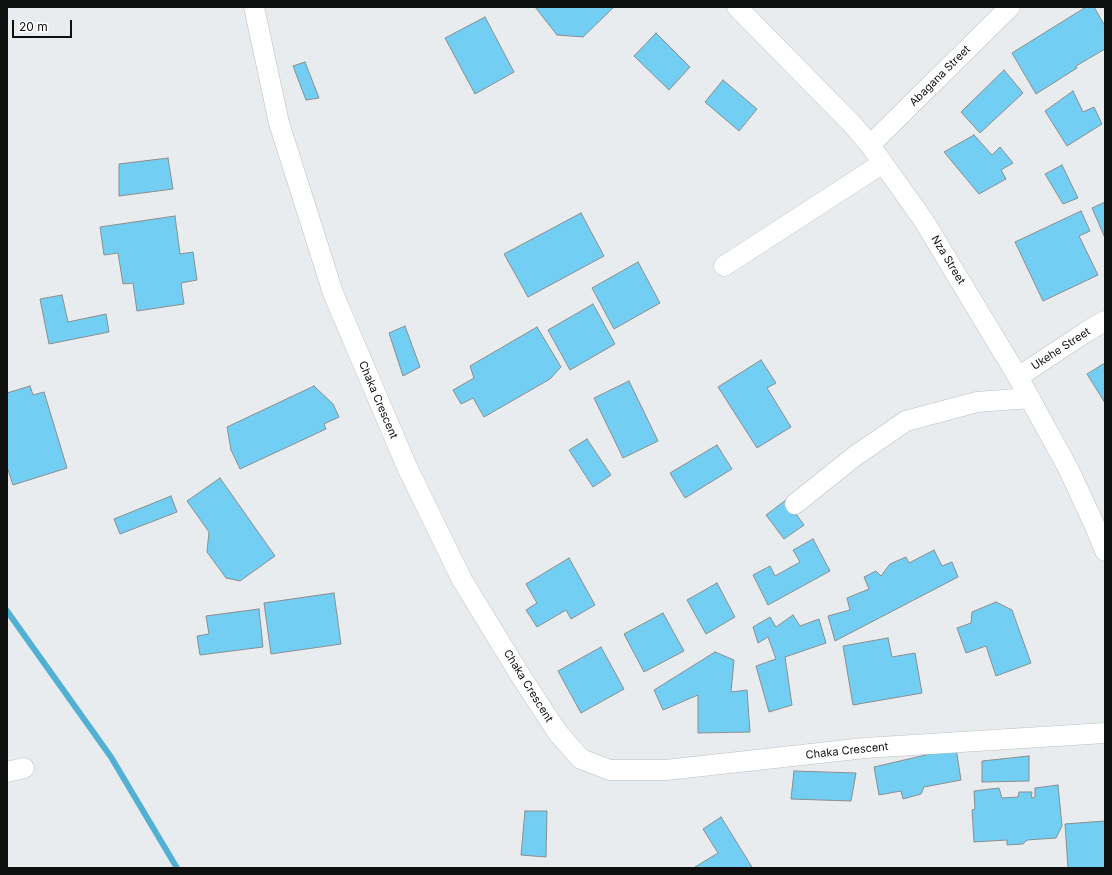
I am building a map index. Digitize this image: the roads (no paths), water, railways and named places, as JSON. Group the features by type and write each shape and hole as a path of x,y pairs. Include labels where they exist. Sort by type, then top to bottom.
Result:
{"street":[{"name":"Chaka Crescent","path":"254,7 280,123 333,293 407,467 462,580 522,678 558,733 581,759 610,770 666,770 865,748 1105,733"},
{"name":"Nza Street","path":"737,7 852,124 870,145 924,221 1030,398 1068,468 1105,551"},
{"name":"Abagana Street","path":"870,145 1010,7"},
{"path":"724,266 883,163"},
{"name":"Ukehe Street","path":"1018,377 1105,321"},
{"path":"794,504 855,456 906,421 978,402 1030,398"}],"waterway":[{"path":"7,611 111,757 177,868"}]}
